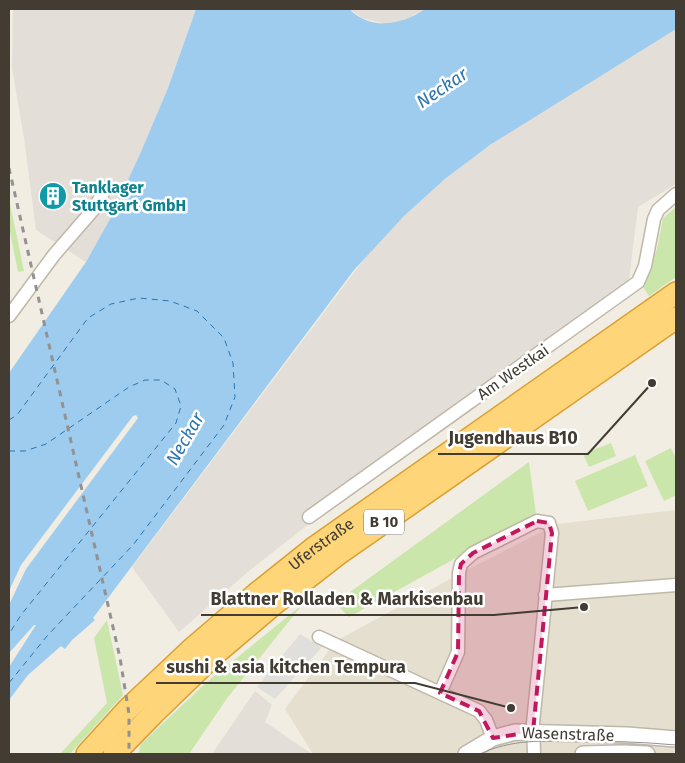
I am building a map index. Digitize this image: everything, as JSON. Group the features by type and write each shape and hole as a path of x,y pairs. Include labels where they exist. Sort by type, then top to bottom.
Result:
{"highway":[{"name":"Uferstraße","path":"87,754 127,710 194,647 315,547 674,291"},
{"name":"Uferstraße","path":"114,754 215,654 274,604 337,555 676,318"}],"street":[{"path":"9,316 54,255 94,210 106,188"},
{"name":"Am Westkai","path":"309,517 638,282 645,266 654,219 658,210 675,196"},
{"path":"440,693 458,652 459,573 461,564 473,553 537,521 549,523 552,533 533,732 534,754"},
{"path":"545,595 676,585"},
{"path":"319,637 479,711 486,720 493,738"},
{"name":"Wasenstraße","path":"466,754 493,738 515,732 648,736 676,739"},
{"name":"Wasenstraße","path":"584,754 647,754"}],"highlighted area":[{"path":"537,521 549,523 552,533 533,732 493,738 479,711 440,693 458,652 459,573 461,564 473,553"}],"shaded area":[{"path":"13,9 196,9 168,88 142,152 110,219 86,262 36,230 24,138 12,68"},
{"path":"349,9 425,9 405,20 387,24 362,18"},
{"path":"676,29 676,184 638,207 627,296 334,504 249,571 179,632 132,567 371,250 404,216 446,178 473,157 536,115"},
{"path":"676,510 676,754 313,754 285,709 336,641 557,524"},
{"path":"300,634 322,647 275,699 257,687"},
{"path":"255,691 272,705 265,722 312,754 212,754"}],"green space":[{"path":"9,199 24,271 18,272 9,227"},
{"path":"675,208 676,277 649,296 642,285 657,249 663,218"},
{"path":"611,443 616,456 589,467 583,454"},
{"path":"671,448 676,459 676,495 664,501 645,461"},
{"path":"635,455 648,486 588,511 575,481"},
{"path":"529,462 536,514 349,617 335,603"},
{"path":"303,604 228,697 189,754 139,754 140,745 207,682"},
{"path":"107,620 123,695 70,754 60,754 107,703 94,638"}],"water":[{"name":"Neckar","path":"196,9 349,9 367,21 387,23 407,19 425,9 676,9 676,29 490,145 446,178 404,216 354,270 93,618 95,620 72,640 65,649 61,646 28,675 9,700 9,667 36,625 9,653 9,605 26,569 138,418 136,415 133,416 21,565 9,591 9,373 86,262 110,219 168,88"}],"ferry route":[{"path":"9,420 17,415 88,318 111,304 139,298 170,301 197,311 224,338 233,363 235,397 224,425 133,545 47,636 9,683"},
{"path":"9,451 25,451 46,444 129,387 145,380 161,380 175,389 181,406 176,423 21,615 9,634"}],"tram line":[{"path":"480,754 515,743 540,741 614,741 676,745"}],"railway":[{"path":"9,168 120,658 129,714 129,754"}],"place":[{"name":"Tanklager Stuttgart GmbH","path":"53,196"},
{"name":"Jugendhaus B10","path":"652,383"},
{"name":"Blattner Rolladen & Markisenbau","path":"584,607"},
{"name":"sushi & asia kitchen Tempura","path":"511,708"}]}
